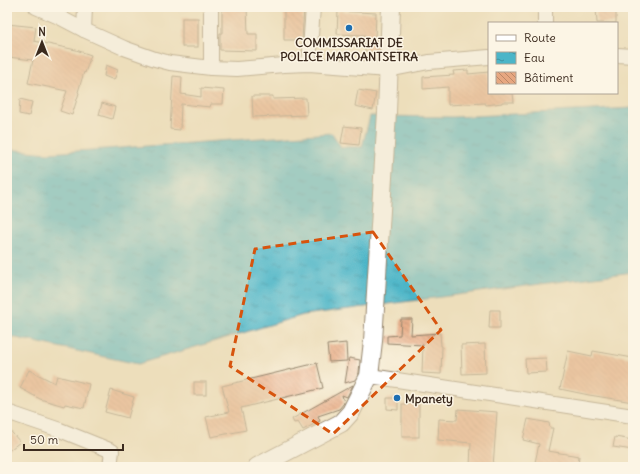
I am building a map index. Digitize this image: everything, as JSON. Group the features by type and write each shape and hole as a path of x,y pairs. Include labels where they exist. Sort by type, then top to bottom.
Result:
{"main road":[{"path":"257,467 341,423 351,412 369,376 373,341 387,112 391,7"}],"street":[{"path":"36,7 59,16 84,30 124,48 155,59 170,63 211,68 309,64 388,70 429,62 488,57"},
{"path":"84,30 85,7"},
{"path":"211,7 211,68"},
{"path":"309,64 313,7"},
{"path":"545,7 545,22"},
{"path":"618,55 633,56"},
{"path":"369,376 633,416"},
{"path":"7,412 60,430 112,451 110,467"}],"highlighted area":[{"path":"373,232 441,330 333,434 230,366 255,249"}],"water":[{"path":"633,108 633,272 303,315 138,364 7,336 7,149 48,153 332,133 341,147 362,147 370,116 454,117"}],"building":[{"path":"222,7 247,7 248,34 257,34 257,51 220,50 220,33 222,33"},
{"path":"284,7 304,7 302,40 284,40"},
{"path":"596,7 616,7 616,22 597,22"},
{"path":"338,11 376,13 375,39 377,39 377,52 365,51 365,35 337,34"},
{"path":"182,18 198,18 198,47 182,47"},
{"path":"7,24 36,27 34,41 76,50 91,55 85,73 84,72 72,115 60,111 67,91 28,83 33,60 8,57"},
{"path":"106,65 118,70 114,80 104,76"},
{"path":"468,70 468,74 488,72 488,94 513,94 514,102 502,102 486,105 485,103 448,105 448,87 423,89 423,77 454,75 453,71"},
{"path":"173,76 182,77 181,94 201,97 201,88 224,90 223,104 211,104 210,107 181,104 180,130 170,129"},
{"path":"358,90 376,93 373,110 355,106"},
{"path":"252,96 273,96 273,99 306,98 307,115 253,117"},
{"path":"20,99 32,102 29,116 19,114"},
{"path":"102,103 115,107 112,119 99,115"},
{"path":"344,126 361,128 359,145 341,143"},
{"path":"490,310 500,310 500,328 489,328"},
{"path":"401,319 412,319 411,335 440,333 442,346 441,374 422,373 423,345 387,343 387,336 400,335"},
{"path":"346,343 347,361 329,362 327,345"},
{"path":"485,344 486,373 462,374 461,345"},
{"path":"568,351 592,356 593,351 633,358 633,402 560,389"},
{"path":"349,358 360,360 359,373 355,380 345,383"},
{"path":"546,358 547,372 526,373 525,359"},
{"path":"317,363 323,388 241,408 246,430 211,437 206,417 229,412 222,386"},
{"path":"29,370 55,383 57,376 89,384 84,408 65,404 64,406 40,399 20,388"},
{"path":"194,382 206,382 206,395 194,395"},
{"path":"353,385 347,397 342,395 344,403 339,409 318,416 320,421 303,430 298,422 294,423 292,419"},
{"path":"111,390 134,397 128,418 105,412"},
{"path":"387,398 398,398 398,410 387,409"},
{"path":"402,404 419,404 419,437 402,437"},
{"path":"458,409 497,412 493,467 470,467 471,443 438,440 439,419 457,420"},
{"path":"528,419 549,423 550,428 553,428 548,451 579,456 578,467 534,467 539,444 523,440"},
{"path":"7,427 20,442 7,452"},
{"path":"615,437 633,440 633,450 613,447"}],"place":[{"name":"COMMISSARIAT DE POLICE MAROANTSETRA","path":"349,28"},
{"name":"Mpanety","path":"397,398"}]}
